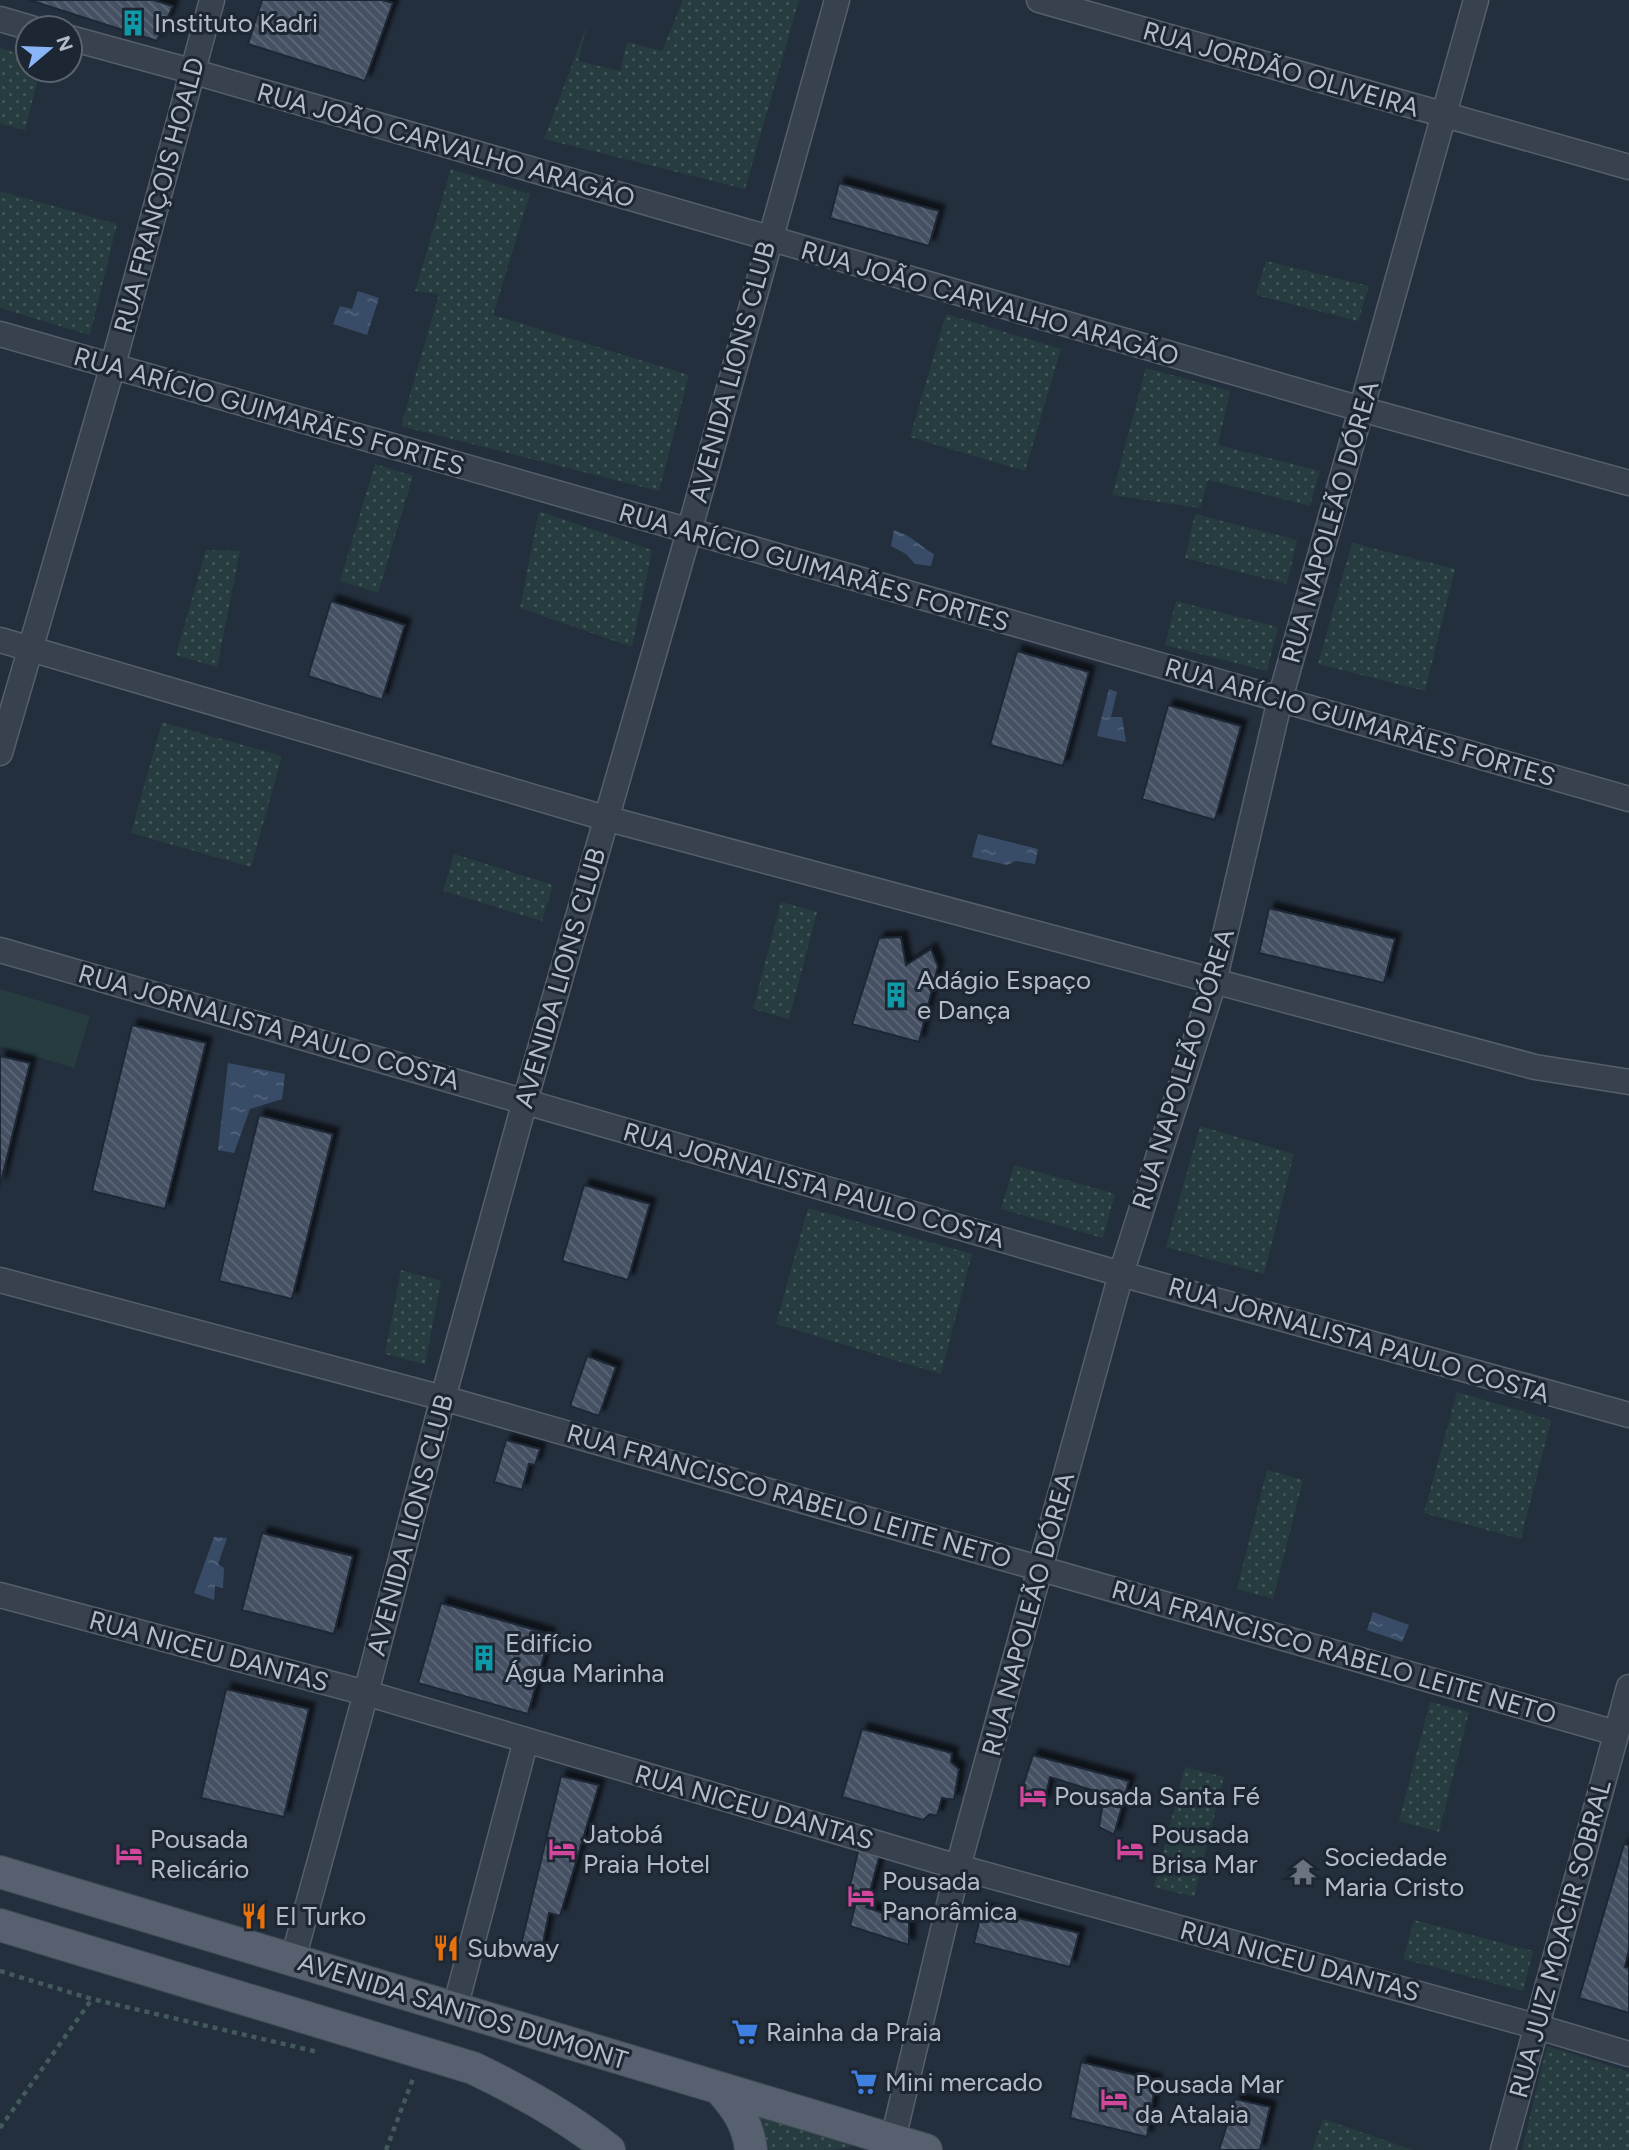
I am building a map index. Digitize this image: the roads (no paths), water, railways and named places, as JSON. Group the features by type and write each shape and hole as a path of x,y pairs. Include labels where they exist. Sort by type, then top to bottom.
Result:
{"main road":[{"name":"AVENIDA SANTOS DUMONT","path":"0,1872 720,2089 880,2145 926,2150"},
{"name":"AVENIDA SANTOS DUMONT","path":"0,1926 473,2068 524,2093 592,2136 609,2150"},
{"path":"720,2089 743,2118 751,2150"}],"street":[{"name":"RUA FRANÇOIS HOALD","path":"0,753 113,365 212,0"},
{"name":"AVENIDA LIONS CLUB","path":"293,1959 525,1101 689,532 836,0"},
{"name":"RUA JORDÃO OLIVEIRA","path":"1039,0 1629,167"},
{"name":"RUA NAPOLEÃO DÓREA","path":"880,2145 1121,1274 1213,982 1280,699 1476,0"},
{"name":"RUA JOÃO CARVALHO ARAGÃO","path":"84,42 1361,410 1629,483"},
{"name":"RUA ARÍCIO GUIMARÃES FORTES","path":"0,334 1629,799"},
{"path":"0,640 605,818 1535,1067 1629,1082"},
{"name":"RUA JORNALISTA PAULO COSTA","path":"0,950 1121,1274 1629,1415"},
{"name":"RUA FRANCISCO RABELO LEITE NETO","path":"0,1280 443,1398 1616,1733"},
{"name":"RUA NICEU DANTAS","path":"0,1595 366,1693 958,1867 1629,2054"},
{"name":"RUA JUIZ MOACIR SOBRAL","path":"1503,2150 1629,1687"},
{"path":"455,2008 526,1740"}],"water":[{"path":"358,291 379,298 367,335 333,324 340,306 352,309"},
{"path":"894,530 934,554 931,566 915,564 906,554 891,546"},
{"path":"1109,689 1117,692 1111,717 1122,717 1126,742 1097,736"},
{"path":"978,834 1038,849 1035,864 1016,861 1007,865 972,857"},
{"path":"228,1063 285,1074 282,1099 250,1109 234,1153 218,1150"},
{"path":"214,1537 227,1538 218,1564 224,1568 223,1588 215,1586 214,1600 194,1593"},
{"path":"1373,1612 1409,1625 1402,1642 1367,1630"}],"place":[{"name":"Instituto Kadri","path":"133,23"},
{"name":"Adágio Espaço e Dança","path":"896,995"},
{"name":"Edifício Água Marinha","path":"484,1658"},
{"name":"Pousada Santa Fé","path":"1033,1796"},
{"name":"Jatobá Praia Hotel","path":"562,1849"},
{"name":"Pousada Brisa Mar","path":"1130,1849"},
{"name":"Pousada Relicário","path":"129,1854"},
{"name":"Sociedade Maria Cristo","path":"1303,1872"},
{"name":"Pousada Panorâmica","path":"861,1896"},
{"name":"El Turko","path":"254,1916"},
{"name":"Subway","path":"446,1948"},
{"name":"Rainha da Praia","path":"745,2032"},
{"name":"Mini mercado","path":"864,2082"},
{"name":"Pousada Mar da Atalaia","path":"1114,2099"}]}
